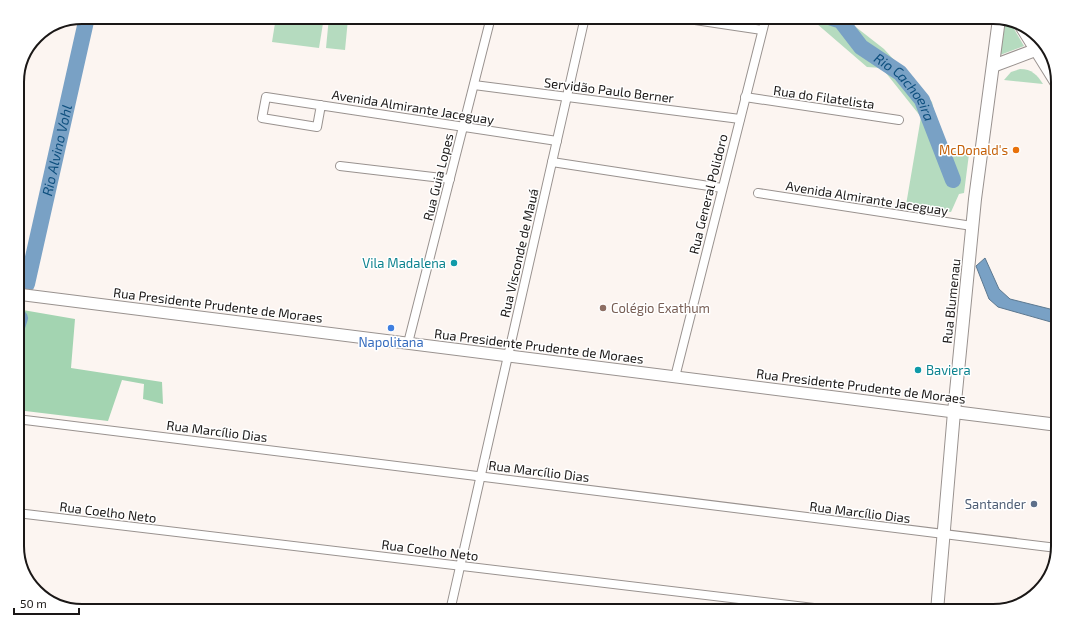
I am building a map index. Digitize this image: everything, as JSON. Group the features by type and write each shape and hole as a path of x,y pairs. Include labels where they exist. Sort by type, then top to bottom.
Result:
{"main road":[{"name":"Rua Blumenau","path":"938,604 954,412 978,167 998,24"},
{"path":"993,66 1040,48"},
{"name":"Rua Presidente Prudente de Moraes","path":"24,295 1051,424"}],"street":[{"name":"Rua Guia Lopes","path":"408,343 490,24"},
{"name":"Rua Visconde de Mauá","path":"452,604 583,24"},
{"path":"722,24 762,30"},
{"name":"Rua General Polidoro","path":"674,377 764,24"},
{"name":"Servidão Paulo Berner","path":"474,85 740,119"},
{"name":"Avenida Almirante Jaceguay","path":"320,105 317,127 262,118 266,97 320,105 463,127 557,141"},
{"name":"Rua do Filatelista","path":"745,98 899,120"},
{"path":"552,162 722,188"},
{"path":"340,166 450,179"},
{"name":"Avenida Almirante Jaceguay","path":"758,193 972,226"},
{"name":"Rua Marcílio Dias","path":"24,420 1051,547"},
{"name":"Rua Coelho Neto","path":"24,514 780,604"}],"green space":[{"path":"275,24 323,24 319,48 272,42"},
{"path":"328,24 348,24 345,50 326,48"},
{"path":"817,24 852,24 884,49 932,102 939,134 946,150 969,154 964,193 959,194 951,212 906,205 921,117 882,68 867,67"},
{"path":"1005,25 1013,27 1024,46 1000,55"},
{"path":"1020,69 1028,70 1034,73 1043,84 1004,80 1011,72"},
{"path":"24,310 75,319 71,368 162,382 163,404 143,399 144,384 122,380 108,421 24,411"}],"water":[{"path":"985,258 999,289 1010,299 1051,309 1051,322 998,307 989,299 976,266"}],"waterway":[{"name":"Rio Alvino Vohl","path":"27,284 85,24"},
{"name":"Rio Cachoeira","path":"843,24 861,47 900,73 922,100 953,180"}],"place":[{"name":"McDonald's","path":"1016,150"},
{"name":"Vila Madalena","path":"454,263"},
{"name":"Colégio Exathum","path":"603,308"},
{"name":"Napolitana","path":"391,328"},
{"name":"Baviera","path":"918,370"},
{"name":"Santander","path":"1034,504"}]}
